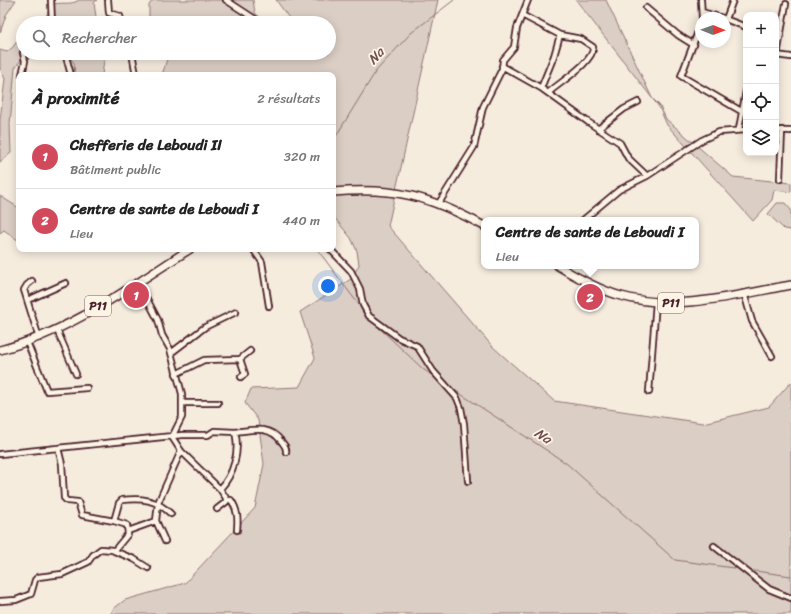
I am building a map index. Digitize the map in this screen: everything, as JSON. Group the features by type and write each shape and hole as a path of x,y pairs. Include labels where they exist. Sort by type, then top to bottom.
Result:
{"main road":[{"path":"336,192 382,190 417,197 439,203 481,224"},
{"name":"P11","path":"0,350 40,338 57,330 185,252"},
{"name":"P11","path":"564,269 605,290 622,296 656,302 690,303 791,285"}],"street":[{"path":"51,0 52,16"},
{"path":"108,0 109,13 119,16"},
{"path":"226,0 250,16"},
{"path":"439,203 474,147 483,107 502,66 503,60 514,47 517,28 528,0"},
{"path":"701,0 702,12"},
{"path":"728,12 733,0"},
{"path":"779,36 786,4"},
{"path":"646,8 678,35 694,45"},
{"path":"522,15 560,35 577,38 592,45 593,53 586,62 548,93"},
{"path":"731,22 743,27"},
{"path":"541,88 554,56 560,35"},
{"path":"695,42 681,72 681,77 741,111"},
{"path":"779,55 791,57"},
{"path":"23,72 25,60"},
{"path":"67,60 70,72"},
{"path":"133,60 135,72"},
{"path":"502,66 541,88 620,143 628,158 647,176"},
{"path":"598,129 624,109 638,102"},
{"path":"739,130 743,103"},
{"path":"587,217 619,190 647,176 710,135 720,132 743,130"},
{"path":"780,179 782,130 791,131"},
{"path":"256,252 262,262 269,306"},
{"path":"333,252 351,271 360,290 363,305 369,316 399,338 417,346 433,370 457,398 461,408 464,424 468,481"},
{"path":"32,281 25,287 40,338"},
{"path":"138,282 158,320 162,335 171,353 182,394 183,403 181,420 172,437"},
{"path":"28,300 66,284"},
{"path":"744,293 752,321 772,356"},
{"path":"649,392 656,302"},
{"path":"171,353 204,327 236,312"},
{"path":"57,330 76,374"},
{"path":"27,342 47,390 87,388"},
{"path":"176,374 204,360 240,359 250,351"},
{"path":"240,359 245,374 241,376"},
{"path":"183,403 218,404"},
{"path":"0,454 182,435 208,435 214,431 235,432 265,429 276,435 286,448 286,452"},
{"path":"220,489 227,481 234,467 238,442 235,432"},
{"path":"172,437 181,451 220,489 227,500 230,500 235,506 238,520 236,530"},
{"path":"58,448 62,464 64,498 67,501 78,502 82,515 114,521 127,526 128,531"},
{"path":"165,541 156,521 158,503 181,451"},
{"path":"114,521 119,503 122,500 149,499 158,503 171,514"},
{"path":"217,509 227,500"},
{"path":"113,550 128,531 156,521"},
{"path":"714,546 769,589 791,598"},
{"path":"0,601 16,600 31,594 35,580 38,577 62,574 88,562 93,555 101,549 113,550 148,568"}],"shaded area":[{"path":"0,0 16,0 6,15 0,33"},
{"path":"79,0 97,0 94,3 96,16 46,16 51,5 76,2"},
{"path":"153,0 253,0 255,13 259,16 149,16 149,5"},
{"path":"276,0 438,0 388,226 493,347 554,401 703,423 769,407 791,382 791,614 111,614 113,609 125,600 185,583 255,508 264,464 258,420 245,403 251,389 299,387 315,358 300,312 351,279 359,265 357,251 351,238 336,220 336,72 163,72 167,60 336,60 336,16 288,16"},
{"path":"576,0 606,0 652,98"},
{"path":"16,43 16,60 21,60 15,68 10,124 11,153 0,162 0,120 5,79 0,68 0,50 7,52"},
{"path":"72,60 104,60 102,72 75,72 74,63"},
{"path":"652,98 660,106 666,119 733,177 791,183 791,192 774,190 772,200 753,221 667,125 659,107"},
{"path":"0,196 16,206 16,239 4,230 0,233"},
{"path":"777,203 785,203 791,210 791,230 784,229 768,214"}],"waterway":[{"name":"Na","path":"336,136 376,71 411,33 454,0"},
{"name":"Na","path":"319,252 365,313"},
{"name":"Na","path":"374,323 423,369 437,379"},
{"name":"Na","path":"450,387 566,463 675,560 741,569"},
{"name":"Na","path":"748,570 791,576"}],"place":[{"name":"Chefferie de Leboudi II","path":"136,295"},
{"name":"Centre de sante de Leboudi I","path":"590,297"}]}
